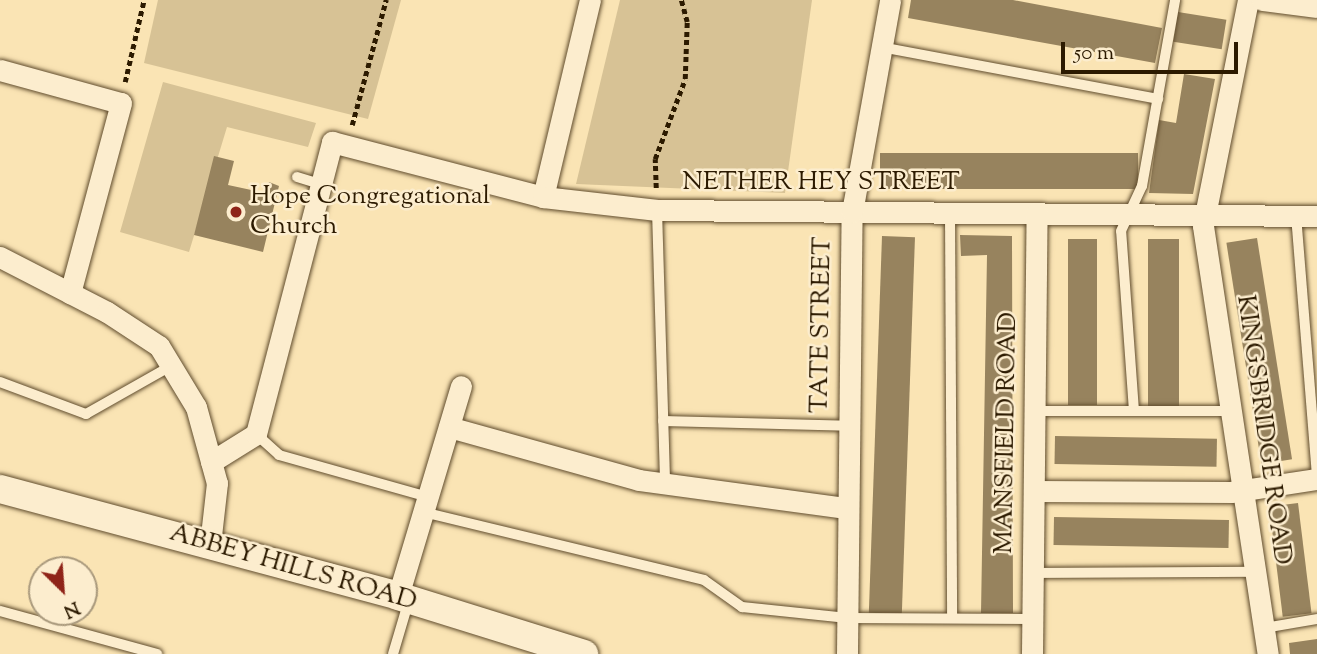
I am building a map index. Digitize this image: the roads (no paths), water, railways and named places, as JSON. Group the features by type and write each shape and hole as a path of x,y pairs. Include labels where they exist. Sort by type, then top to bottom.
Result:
{"main road":[{"name":"ABBEY HILLS ROAD","path":"0,489 403,598 584,654"}],"street":[{"path":"543,197 590,0"},
{"name":"TATE STREET","path":"847,654 852,212 890,0"},
{"name":"KINGSBRIDGE ROAD","path":"1248,0 1203,226 1268,654"},
{"path":"1262,0 1317,7"},
{"path":"0,71 121,103 70,293"},
{"name":"NETHER HEY STREET","path":"320,184 340,144 543,197 657,210 1317,216"},
{"path":"211,462 256,434 320,184"},
{"name":"MANSFIELD ROAD","path":"1032,654 1037,213"},
{"path":"0,257 70,293 159,346 196,407 217,483 210,544"},
{"path":"403,598 425,504 461,386"},
{"path":"449,427 665,484 847,508"},
{"path":"1034,491 1245,490 1317,477"}],"lane":[{"path":"1134,411 1121,231 1142,186 1175,0"},
{"path":"881,47 1157,99"},
{"path":"297,177 320,184"},
{"path":"657,210 665,484"},
{"path":"950,212 952,618"},
{"path":"1296,215 1317,477"},
{"path":"0,382 86,414 171,366"},
{"path":"1036,411 1233,411"},
{"path":"663,421 848,426"},
{"path":"256,434 279,455 425,504 704,580 742,607 847,618 1032,619"},
{"path":"1033,573 1255,572"},
{"path":"393,654 403,598"},
{"path":"0,611 157,654"},
{"path":"1264,628 1317,619"}],"place":[{"name":"Hope Congregational Church","path":"236,212"}]}
